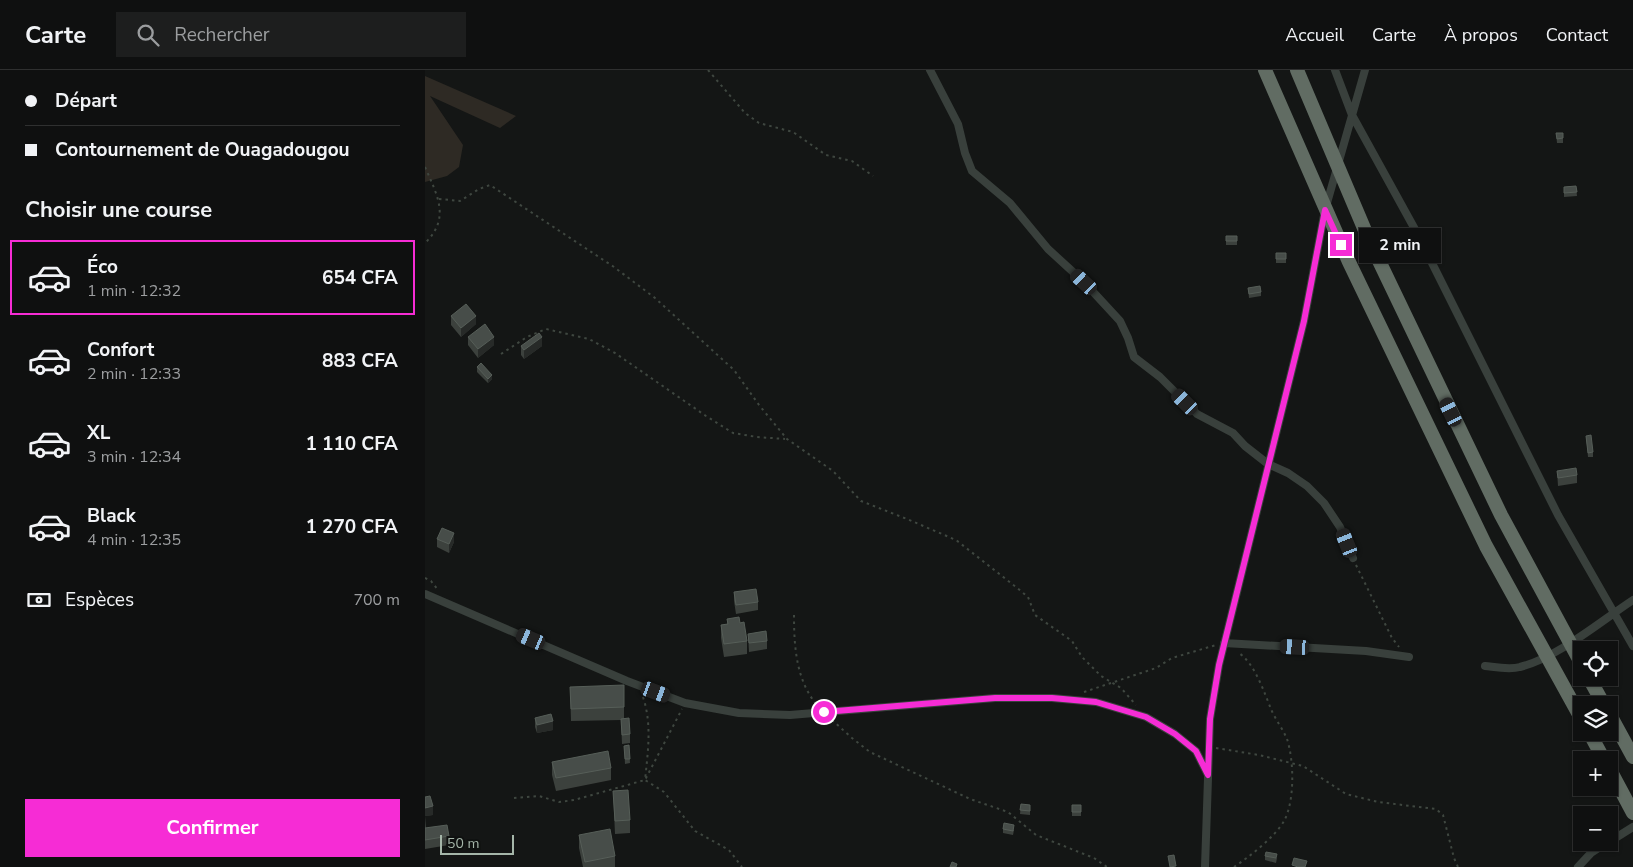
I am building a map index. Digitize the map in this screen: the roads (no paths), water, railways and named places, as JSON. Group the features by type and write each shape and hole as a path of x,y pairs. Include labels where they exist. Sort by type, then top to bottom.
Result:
{"highway":[{"path":"1265,70 1325,210 1486,546 1573,703"},
{"path":"1297,70 1369,240 1501,515 1573,648"},
{"path":"1618,730 1633,757"},
{"path":"1618,785 1633,813"}],"street":[{"path":"930,70 958,124 965,153 972,171 1011,202 1048,250 1084,282 1120,320 1134,357 1160,377 1197,414 1233,434 1268,464 1307,486 1323,503 1340,527 1353,558"},
{"path":"1335,70 1352,115 1417,233 1558,515 1633,646"},
{"path":"1205,867 1209,747 1212,710 1219,665 1304,321 1325,210 1365,70"},
{"path":"425,594 627,681 685,703 739,713 790,715 995,698 1052,698 1096,702 1146,717 1175,734 1196,751 1208,775"},
{"path":"1485,666 1519,668 1547,656 1603,622 1614,612 1633,600"},
{"path":"1224,643 1366,651 1409,657"},
{"path":"1618,836 1633,827"},
{"path":"1578,867 1594,851"}]}
